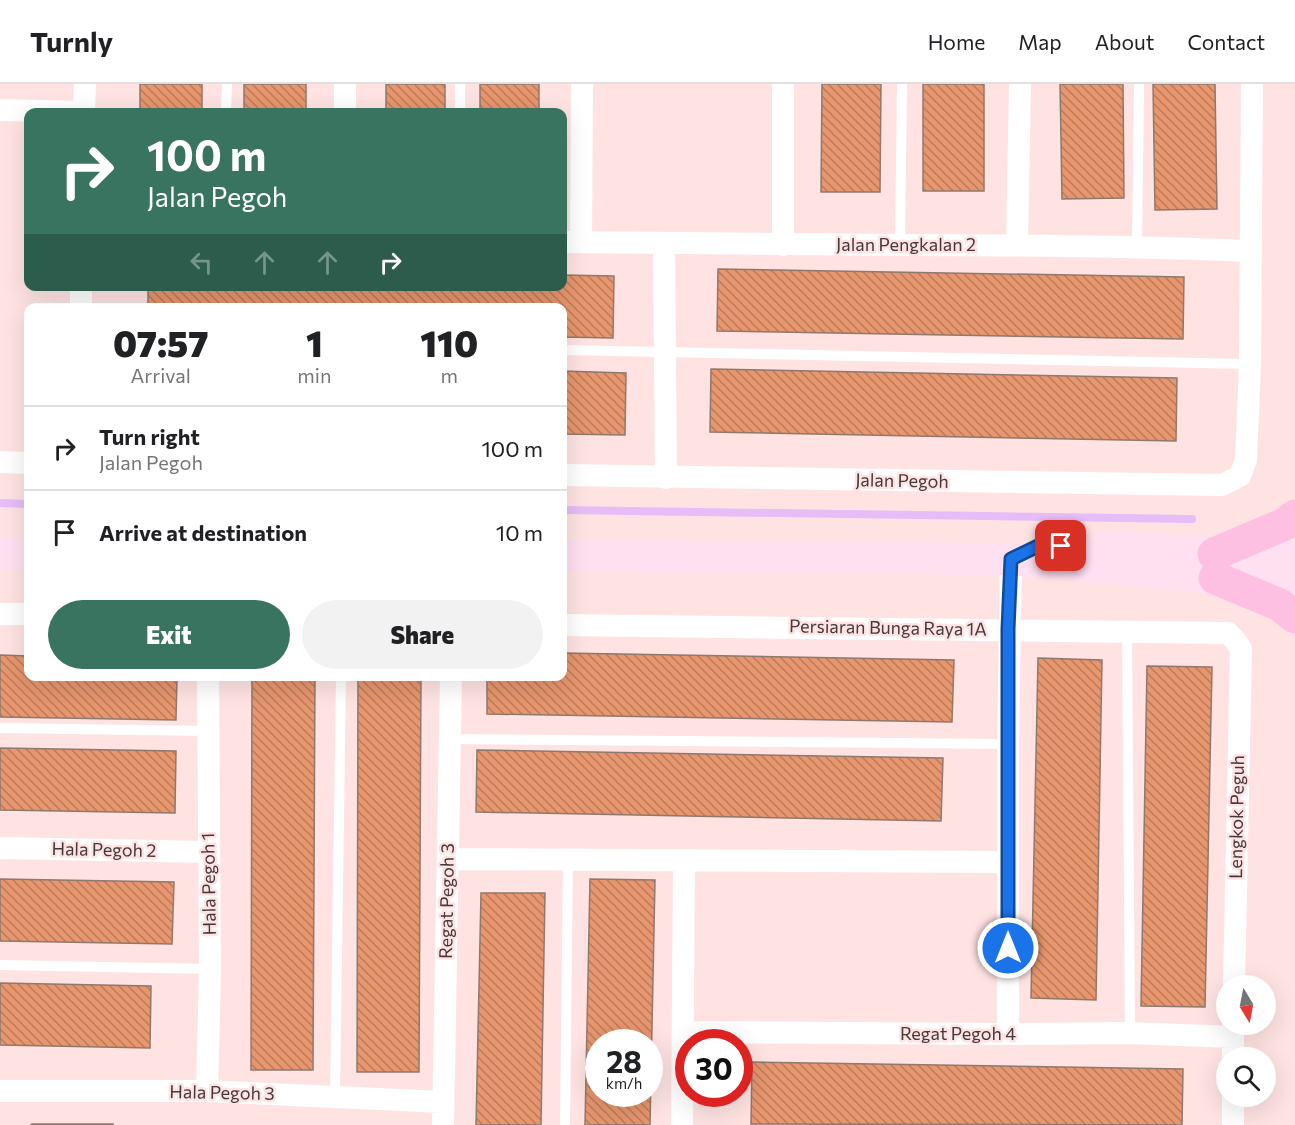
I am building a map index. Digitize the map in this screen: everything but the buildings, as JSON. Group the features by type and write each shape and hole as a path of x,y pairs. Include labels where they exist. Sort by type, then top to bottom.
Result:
{"main road":[{"path":"1295,516 1214,566 1281,605 1295,617"}],"street":[{"path":"84,108 85,84"},
{"path":"345,84 345,108"},
{"path":"572,242 582,84"},
{"path":"783,84 783,245"},
{"path":"1017,244 1020,84"},
{"path":"1250,364 1249,251 1252,84"},
{"path":"0,110 24,111"},
{"name":"Jalan Pengkalan 2","path":"572,242 783,245 1017,244 1249,251"},
{"path":"664,243 666,478"},
{"name":"Jalan Pegoh","path":"567,475 1222,485 1240,476 1246,460 1250,364"},
{"path":"0,462 24,463"},
{"path":"567,556 1011,559 1040,545 1102,546 1214,566 1295,588"},
{"path":"0,553 24,553"},
{"path":"1214,566 1295,557"},
{"path":"1008,1034 1008,629 1011,559"},
{"path":"0,614 24,614"},
{"name":"Persiaran Bunga Raya 1A","path":"567,625 1228,633 1241,650"},
{"name":"Lengkok Peguh","path":"1234,975 1241,650"},
{"name":"Hala Pegoh 1","path":"207,1091 210,969 208,681"},
{"name":"Regat Pegoh 3","path":"443,1125 451,681"},
{"name":"Hala Pegoh 2","path":"0,848 208,852"},
{"path":"448,859 1008,862"},
{"path":"683,1029 684,860"},
{"name":"Regat Pegoh 4","path":"753,1032 1130,1033 1233,1040"},
{"name":"Hala Pegoh 3","path":"0,1091 207,1091 443,1102"},
{"path":"682,1107 682,1125"},
{"path":"1233,1107 1233,1125"}],"lane":[{"path":"226,108 227,84"},
{"path":"460,84 460,108"},
{"path":"900,245 902,84"},
{"path":"1137,246 1139,84"},
{"path":"567,350 1250,364"},
{"path":"1127,631 1130,1033"},
{"path":"335,1096 341,681"},
{"path":"0,728 208,731"},
{"path":"449,739 1008,744"},
{"path":"565,1125 568,859"},
{"path":"0,965 210,969"}],"waterway":[{"path":"0,503 24,504"},
{"path":"567,510 1192,519"}],"route":[{"path":"1008,948 1008,629 1011,559 1040,545 1061,546"}]}
